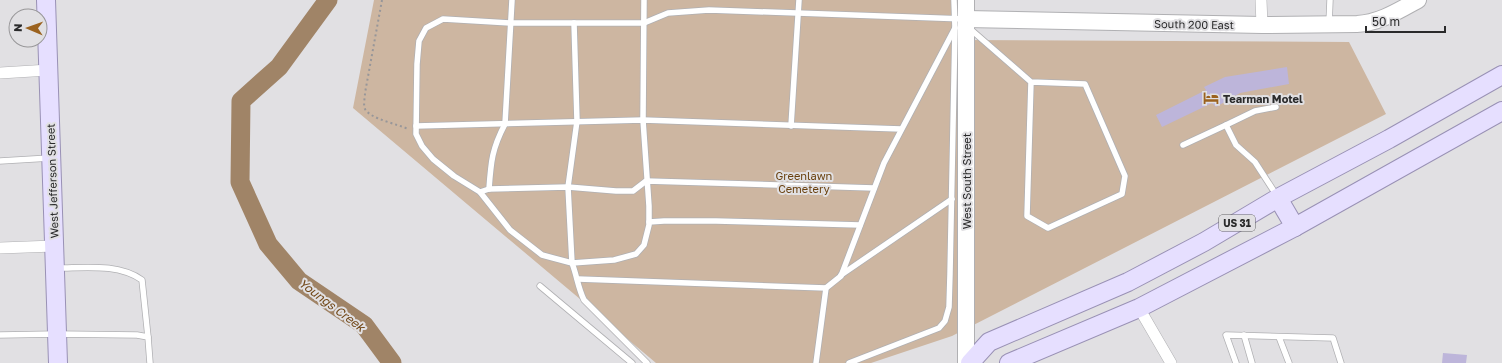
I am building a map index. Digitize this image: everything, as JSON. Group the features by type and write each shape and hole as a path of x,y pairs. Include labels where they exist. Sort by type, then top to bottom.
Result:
{"main road":[{"name":"West Jefferson Street","path":"46,0 58,363"},
{"name":"US 31","path":"970,363 989,342 1128,282 1204,242 1278,198 1389,139 1502,75"},
{"name":"US 31","path":"1009,363 1139,308 1295,227 1502,111"},
{"path":"1278,198 1295,227"}],"street":[{"name":"West South Street","path":"966,0 960,22 966,363"},
{"path":"1261,0 1262,25"},
{"name":"South 200 East","path":"960,22 1262,25 1367,23 1391,14 1418,0"},
{"path":"0,73 49,70"},
{"path":"0,248 54,246"},
{"path":"1139,308 1171,363"}],"lane":[{"path":"490,189 493,151 497,139 505,124 512,0"},
{"path":"644,0 644,23 643,120 649,222 644,245 636,254 614,260 572,263 542,254 510,230 480,192 454,176 433,159 422,146 416,134 417,64 419,41 426,28 442,19 511,23 644,23 668,13 709,10 799,13 960,22 1031,82 1085,84 1126,176 1122,194 1048,228 1027,216 1031,82"},
{"path":"791,126 799,0"},
{"path":"849,363 939,328 945,321 949,307 960,22 954,0"},
{"path":"1329,24 1330,0"},
{"path":"841,276 884,163 960,22"},
{"path":"574,23 577,121 568,187 572,263 578,279 578,289 584,300 647,363"},
{"path":"1183,145 1255,111 1276,107"},
{"path":"416,126 643,120 901,129"},
{"path":"1226,126 1236,145 1255,162 1278,198"},
{"path":"0,161 52,158"},
{"path":"480,192 490,189 568,187 633,191 646,180 874,188"},
{"path":"578,279 826,288 841,276 952,200"},
{"path":"649,222 716,221 860,225"},
{"path":"55,268 118,270 136,275 142,280 150,363"},
{"path":"540,286 632,363"},
{"path":"816,363 826,288"},
{"path":"0,335 130,334 148,337"},
{"path":"1236,363 1226,335 1333,338 1341,363"},
{"path":"1244,335 1252,363"},
{"path":"1279,336 1289,363"}],"path":[{"path":"382,0 366,87 364,102 365,110 370,114 407,128 416,134"}],"green space":[{"name":"Greenlawn Cemetery","path":"374,0 960,0 960,40 1349,42 1386,114 952,336 871,363 656,363 353,108"}],"building":[{"name":"Tearman Motel","path":"1287,67 1289,84 1240,93 1216,107 1212,103 1162,127 1156,115 1206,90 1204,87 1225,77"},
{"path":"1443,353 1467,355 1466,363 1442,363"}],"waterway":[{"name":"Youngs Creek","path":"328,0 279,67 241,101 240,182 268,244 299,281 364,325 392,363"}],"place":[{"name":"Tearman Motel","path":"1211,98"}]}
